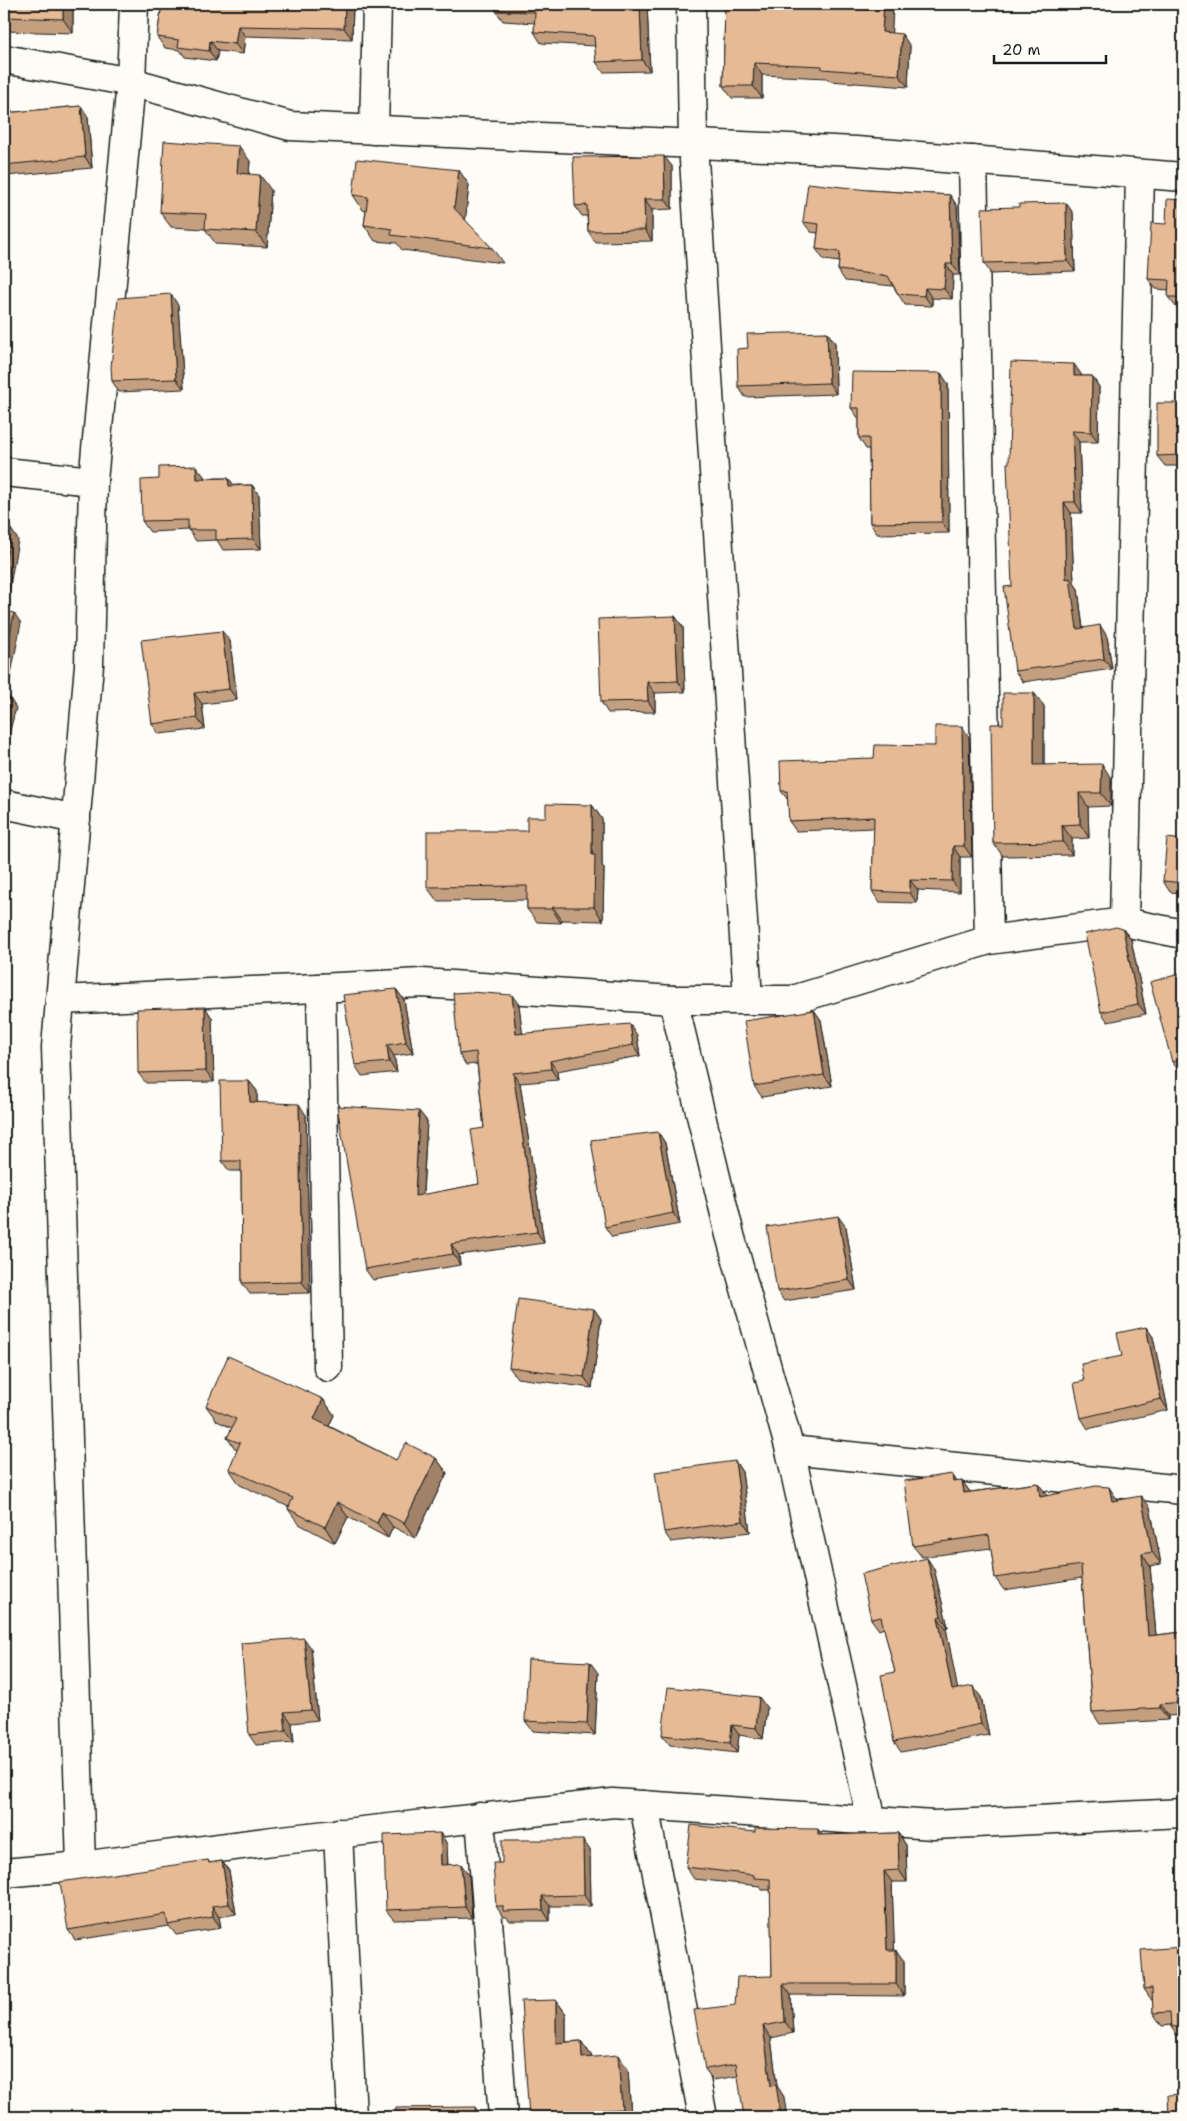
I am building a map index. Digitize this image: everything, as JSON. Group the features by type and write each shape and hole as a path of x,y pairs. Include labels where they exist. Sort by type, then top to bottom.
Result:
{"street":[{"path":"81,1866 56,1047 89,665 93,481 131,82 134,4"},
{"path":"374,130 377,4"},
{"path":"691,4 693,144 748,999"},
{"path":"4,59 131,82 290,126 856,151 1183,177"},
{"path":"973,160 988,940"},
{"path":"1124,922 1140,174"},
{"path":"4,472 93,481"},
{"path":"4,804 76,819"},
{"path":"60,1000 422,983 673,1000 793,1000 988,940 1124,922 1183,934"},
{"path":"321,988 328,1367"},
{"path":"673,1000 730,1235 790,1450 872,1821"},
{"path":"790,1450 1183,1490"},
{"path":"4,1873 81,1866 338,1833 613,1803 933,1825 1183,1813"},
{"path":"644,1805 703,2117"},
{"path":"480,1817 503,2117"},
{"path":"338,1833 352,2117"}],"building":[{"path":"4,4 63,4 63,19 4,17"},
{"path":"162,4 345,4 344,28 238,26 235,44 210,41 209,51 178,47 179,40 157,37"},
{"path":"496,4 640,4 642,60 596,62 594,36 534,32 535,12 496,11"},
{"path":"725,4 884,4 882,32 902,34 899,75 822,69 822,66 754,63 753,86 723,86"},
{"path":"81,106 85,157 4,165 4,113"},
{"path":"164,141 239,146 237,173 260,175 256,232 205,229 206,214 160,212"},
{"path":"664,156 665,199 644,199 645,230 588,231 587,205 575,206 573,157"},
{"path":"357,159 459,170 454,208 492,248 391,235 392,229 364,225 368,197 353,195"},
{"path":"808,183 868,190 950,195 952,264 946,264 944,289 925,288 924,296 898,294 888,276 838,270 840,252 816,249 819,224 803,222"},
{"path":"1167,199 1183,200 1183,297 1168,297 1169,280 1148,279 1151,223 1166,224"},
{"path":"1066,203 1067,261 984,263 982,208 1019,207 1019,204"},
{"path":"171,294 176,379 112,381 111,367 118,298"},
{"path":"827,332 829,383 738,386 737,349 748,348 747,334"},
{"path":"1011,362 1074,364 1074,376 1092,376 1091,432 1072,431 1075,502 1064,502 1066,579 1070,578 1077,629 1100,625 1104,659 1015,671 1004,587 1012,586 1007,463 1009,463"},
{"path":"852,372 941,373 942,522 870,523 869,438 859,438 859,408 851,408"},
{"path":"1157,403 1183,403 1183,455 1157,456"},
{"path":"196,466 197,479 228,478 229,486 252,485 253,539 216,540 216,530 188,530 188,520 142,521 141,480 159,479 159,467"},
{"path":"4,528 11,529 4,569"},
{"path":"1179,572 1183,572 1183,628 1179,628"},
{"path":"4,611 14,613 4,665"},
{"path":"675,616 678,681 647,682 648,701 601,702 598,619"},
{"path":"222,631 229,689 194,693 197,718 152,724 141,640"},
{"path":"1003,693 1034,693 1034,765 1102,764 1101,793 1079,793 1080,824 1062,825 1063,842 993,843 991,724 1003,724"},
{"path":"4,696 9,697 4,715"},
{"path":"935,726 962,726 964,846 953,846 952,881 910,880 910,893 872,891 874,817 789,821 787,791 781,791 780,761 874,758 875,745 935,746"},
{"path":"546,804 592,805 592,855 595,855 594,907 527,909 527,886 427,887 427,831 527,831 527,817 546,817"},
{"path":"1167,838 1183,840 1183,883 1163,881"},
{"path":"1116,927 1123,929 1138,1004 1101,1012 1085,934"},
{"path":"1183,973 1183,1059 1172,1062 1150,982"},
{"path":"396,989 406,1042 387,1045 389,1062 355,1065 343,995"},
{"path":"470,992 512,995 516,1034 630,1024 633,1045 550,1061 551,1069 513,1073 537,1232 451,1244 453,1254 365,1269 337,1106 419,1111 415,1196 479,1184 471,1130 484,1128 476,1052 459,1054 453,993"},
{"path":"205,1007 206,1071 138,1073 137,1009"},
{"path":"814,1010 824,1075 754,1086 744,1021"},
{"path":"220,1081 249,1081 250,1102 299,1104 302,1282 242,1283 241,1161 222,1161"},
{"path":"658,1132 673,1213 605,1227 591,1140"},
{"path":"838,1216 849,1280 777,1291 767,1227"},
{"path":"518,1299 594,1309 584,1377 509,1367"},
{"path":"1146,1327 1161,1399 1081,1418 1074,1383 1084,1381 1081,1364 1122,1356 1117,1333"},
{"path":"228,1356 323,1399 314,1419 396,1460 406,1443 436,1458 404,1523 382,1512 377,1523 337,1502 325,1527 288,1509 293,1498 229,1469 240,1443 227,1438 236,1419 206,1406"},
{"path":"735,1461 743,1521 664,1532 655,1472"},
{"path":"952,1474 953,1482 962,1481 964,1493 1038,1483 1040,1497 1096,1486 1109,1487 1112,1501 1141,1496 1152,1552 1142,1554 1148,1636 1183,1632 1183,1702 1160,1704 1160,1708 1092,1712 1081,1565 995,1578 989,1535 913,1546 904,1481"},
{"path":"927,1558 941,1616 938,1617 952,1690 973,1686 981,1724 894,1742 881,1675 895,1672 881,1617 871,1619 861,1574"},
{"path":"304,1638 311,1710 284,1712 286,1731 249,1735 241,1643"},
{"path":"528,1659 590,1662 587,1724 525,1721"},
{"path":"668,1687 759,1697 756,1728 732,1725 730,1743 662,1735"},
{"path":"691,1825 755,1832 755,1828 818,1829 818,1835 898,1833 899,1870 884,1871 887,1950 896,1950 896,1984 783,1984 785,2022 763,2026 771,2086 776,2085 781,2117 744,2117 736,2064 705,2069 694,2010 735,2005 737,1977 772,1976 770,1879 754,1878 754,1875 686,1867"},
{"path":"440,1833 441,1865 461,1864 465,1907 386,1910 384,1835"},
{"path":"502,1840 583,1840 584,1895 542,1896 543,1910 503,1911 503,1906 496,1906 493,1863 502,1863"},
{"path":"208,1860 209,1863 222,1861 229,1904 212,1906 213,1917 168,1925 166,1914 68,1930 60,1882"},
{"path":"1183,1947 1183,2026 1171,2027 1170,2012 1153,2013 1152,1988 1144,1989 1141,1950"},
{"path":"556,2000 556,2043 581,2041 582,2058 618,2055 622,2109 591,2111 591,2117 529,2117 521,2001"},
{"path":"1183,2094 1183,2117 1169,2117 1168,2095"},
{"path":"475,2107 476,2117 396,2117 396,2108"}]}
